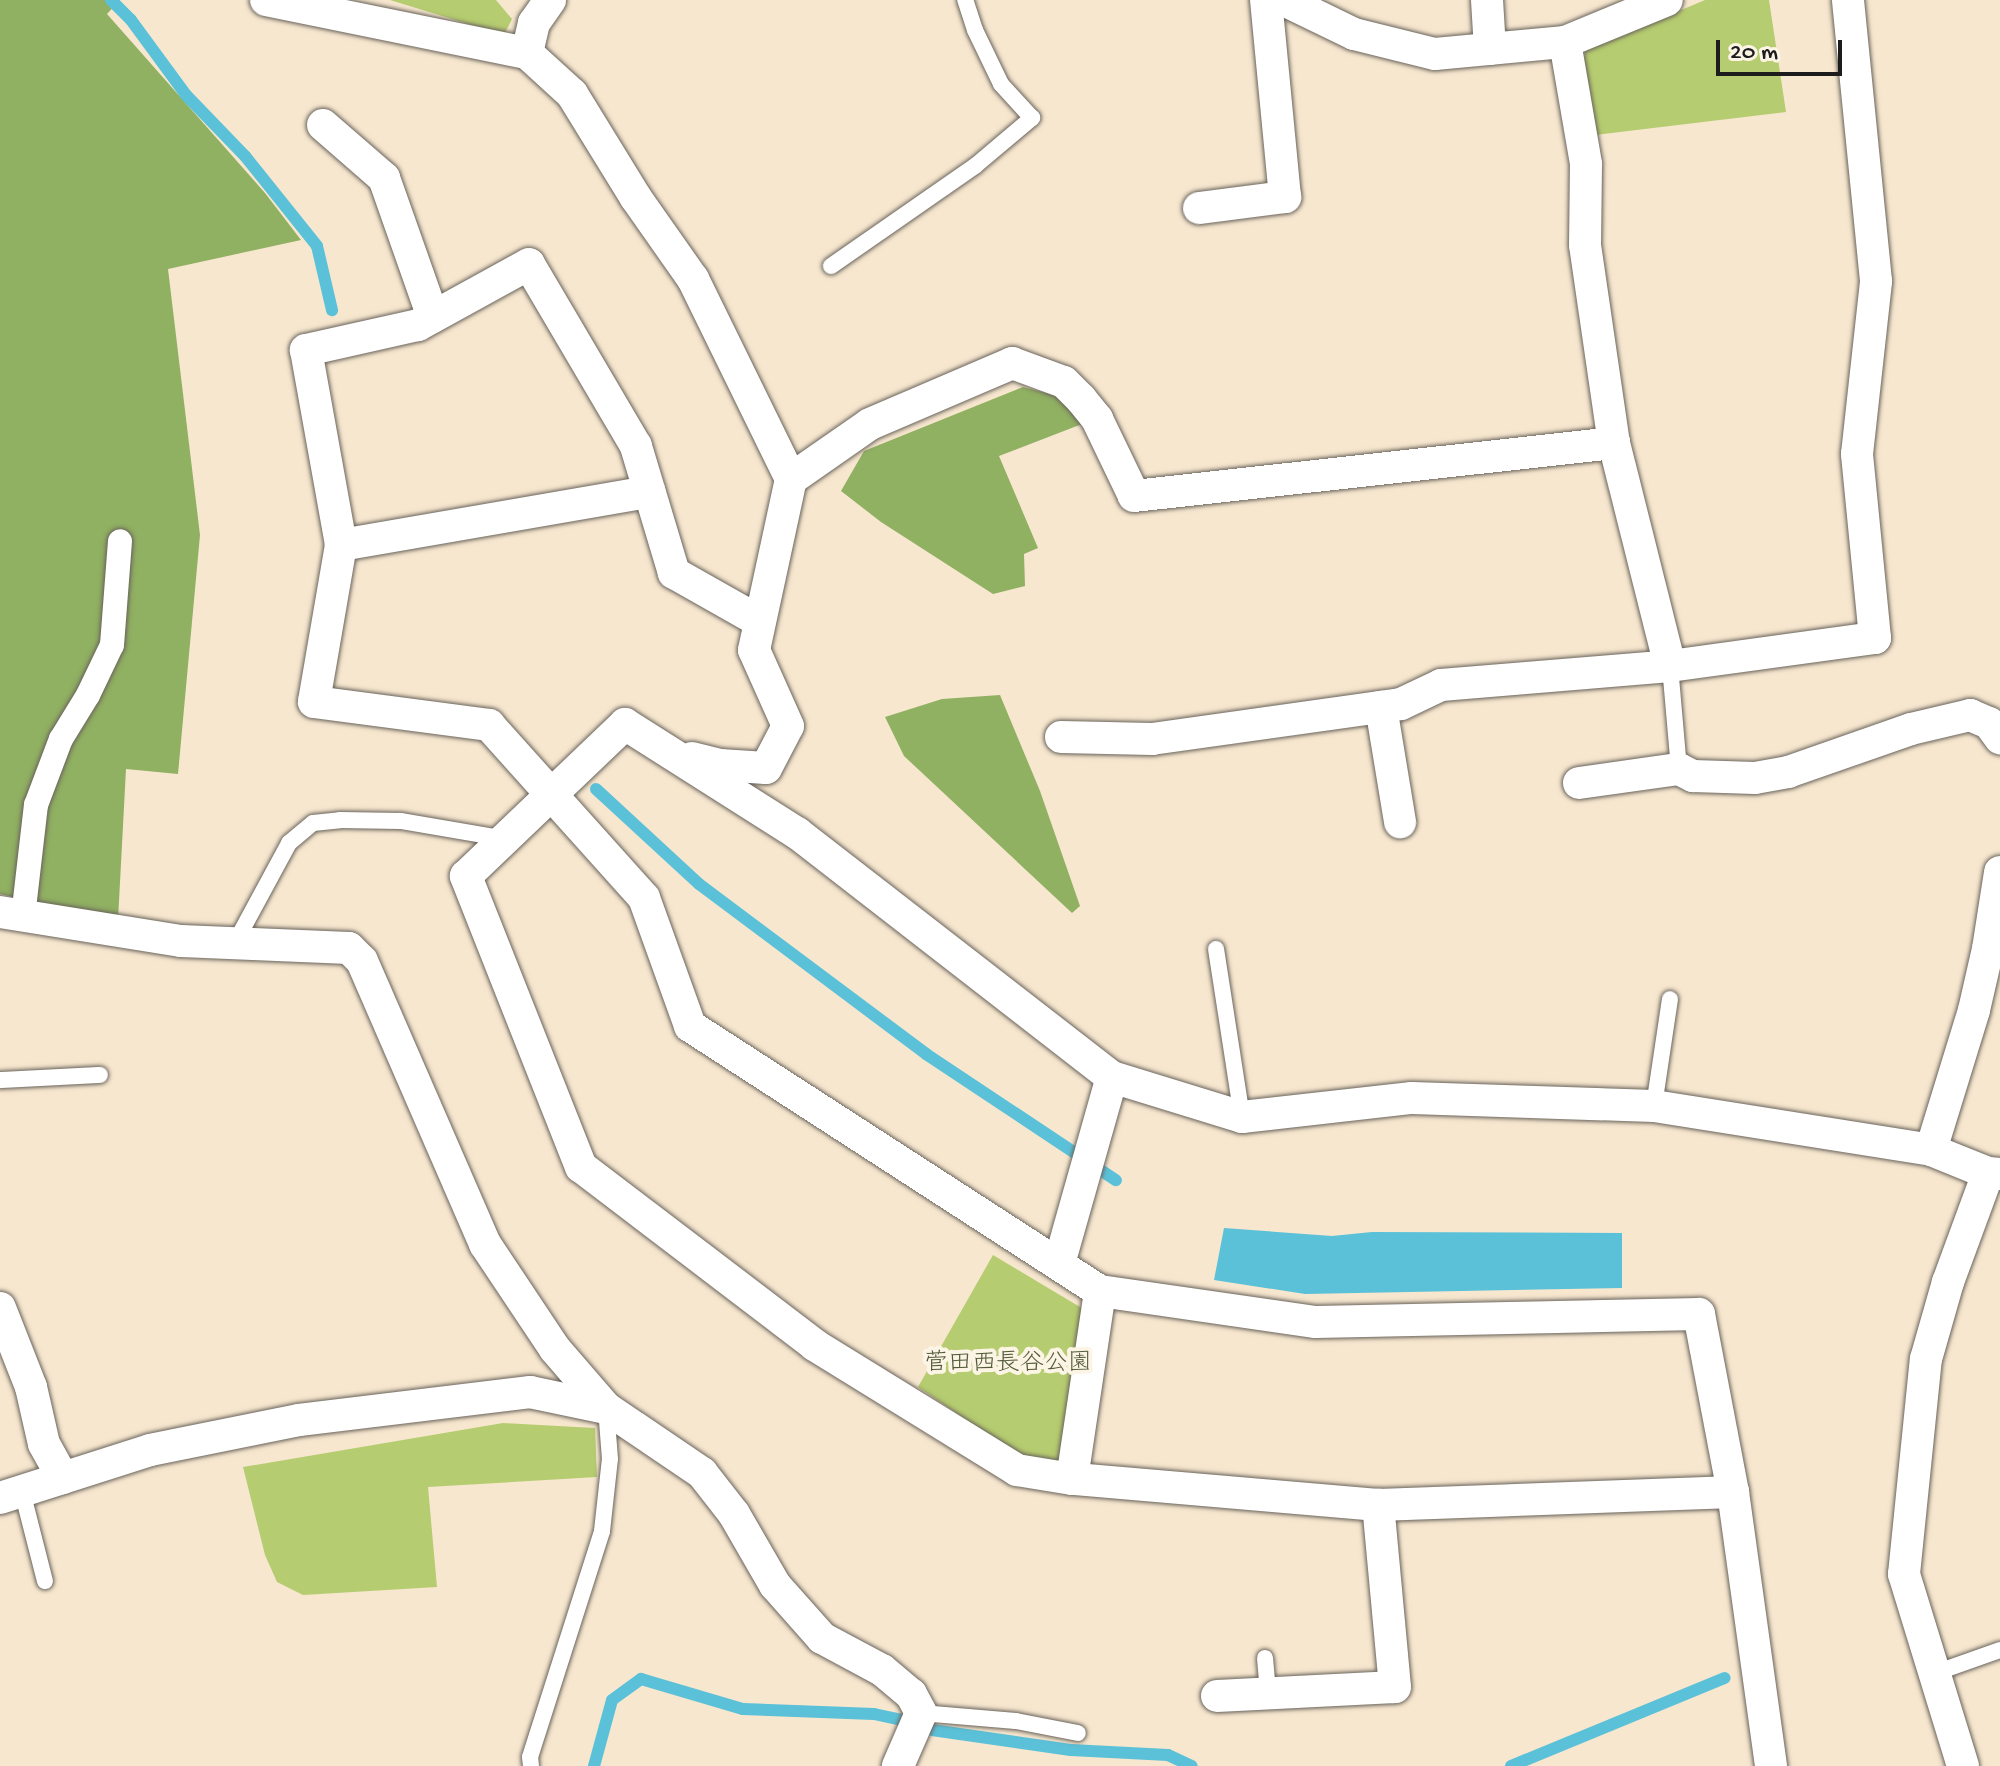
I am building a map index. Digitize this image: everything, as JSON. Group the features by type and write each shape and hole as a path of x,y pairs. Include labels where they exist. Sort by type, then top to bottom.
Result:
{"street":[{"path":"266,0 338,8 527,53 572,94 636,198 693,279 791,479 754,650 788,726 766,768 720,765 670,752"},
{"path":"527,53 534,23 550,0"},
{"path":"1199,208 1285,197 1266,0"},
{"path":"1284,0 1354,34 1435,54 1565,42 1667,0"},
{"path":"1487,0 1490,49"},
{"path":"1061,737 1152,739 1401,704 1441,685 1670,666 1875,638 1857,454 1876,281 1848,0"},
{"path":"1565,42 1586,164 1585,245 1614,443 1670,666"},
{"path":"323,125 384,178 433,317"},
{"path":"759,621 674,573 636,446 529,264 418,325 306,350 341,545 314,702 489,725 644,898 690,1026 1100,1291 1316,1322 1699,1314 1733,1492 1771,1766"},
{"path":"791,479 870,424 1012,363 1064,382 1081,399 1097,419 1134,496 1614,443"},
{"path":"341,545 649,492"},
{"path":"120,541 112,645 88,695 61,739 36,805 6,914 181,941 349,948 362,961 485,1244 555,1349 606,1408 702,1473 734,1514 775,1585 822,1638 882,1670 911,1694 921,1713 898,1766"},
{"path":"1381,707 1400,822"},
{"path":"1579,783 1679,769 1693,776 1755,778 1788,772 1911,729 1970,715 1989,723 2000,738"},
{"path":"1733,1492 1378,1505 1072,1479 1017,1470 815,1345 581,1167 466,876 625,724 797,833 1112,1077 1242,1117 1412,1098 1654,1106 1931,1150 1994,1174 1948,1282 1926,1359 1904,1574 1963,1766"},
{"path":"1931,1150 1974,1010 1988,949 2000,872"},
{"path":"1059,1264 1112,1077"},
{"path":"1072,1479 1100,1291"},
{"path":"0,1308 31,1387 44,1444 63,1478"},
{"path":"11,1494 150,1450 314,1418 530,1392 606,1408"},
{"path":"1217,1696 1395,1687 1378,1505"}],"lane":[{"path":"831,266 975,166 1032,118 1001,84 975,30 965,0"},
{"path":"1670,666 1679,769"},
{"path":"235,943 289,843 313,823 401,821 507,839"},
{"path":"1216,949 1242,1117"},
{"path":"1654,1106 1670,999"},
{"path":"0,1080 100,1075"},
{"path":"531,1766 530,1757 602,1531 610,1459 606,1408"},
{"path":"11,1494 45,1581"},
{"path":"1935,1673 2000,1650"},
{"path":"1265,1658 1268,1694"},
{"path":"921,1713 1016,1721 1078,1733"}],"green space":[{"path":"0,0 120,0 107,14 265,193 301,240 168,269 200,535 178,774 126,769 118,920 0,894"},
{"path":"390,0 496,0 512,19 504,35"},
{"path":"1705,0 1769,0 1786,112 1595,135 1582,66 1586,50"},
{"path":"1023,387 1065,398 1082,424 999,456 1038,548 1024,554 1025,586 993,594 881,522 841,491 864,451"},
{"path":"1000,695 1040,791 1080,906 1072,913 904,756 885,717 942,699"},
{"name":"菅田西長谷公園","path":"993,1255 1085,1310 1060,1463 1017,1454 918,1387"},
{"path":"503,1423 595,1428 597,1477 428,1487 437,1587 303,1595 277,1582 265,1555 243,1467"}],"water":[{"path":"1224,1228 1332,1236 1372,1232 1622,1233 1622,1288 1305,1294 1214,1280"}],"waterway":[{"path":"111,0 131,20 186,95 245,156 317,246 332,310"},
{"path":"596,789 699,884 926,1054 1116,1180"},
{"path":"1511,1766 1725,1678"},
{"path":"594,1766 612,1700 641,1679 743,1709 874,1714 906,1721"},
{"path":"932,1730 1071,1750 1168,1755 1192,1766"}]}
